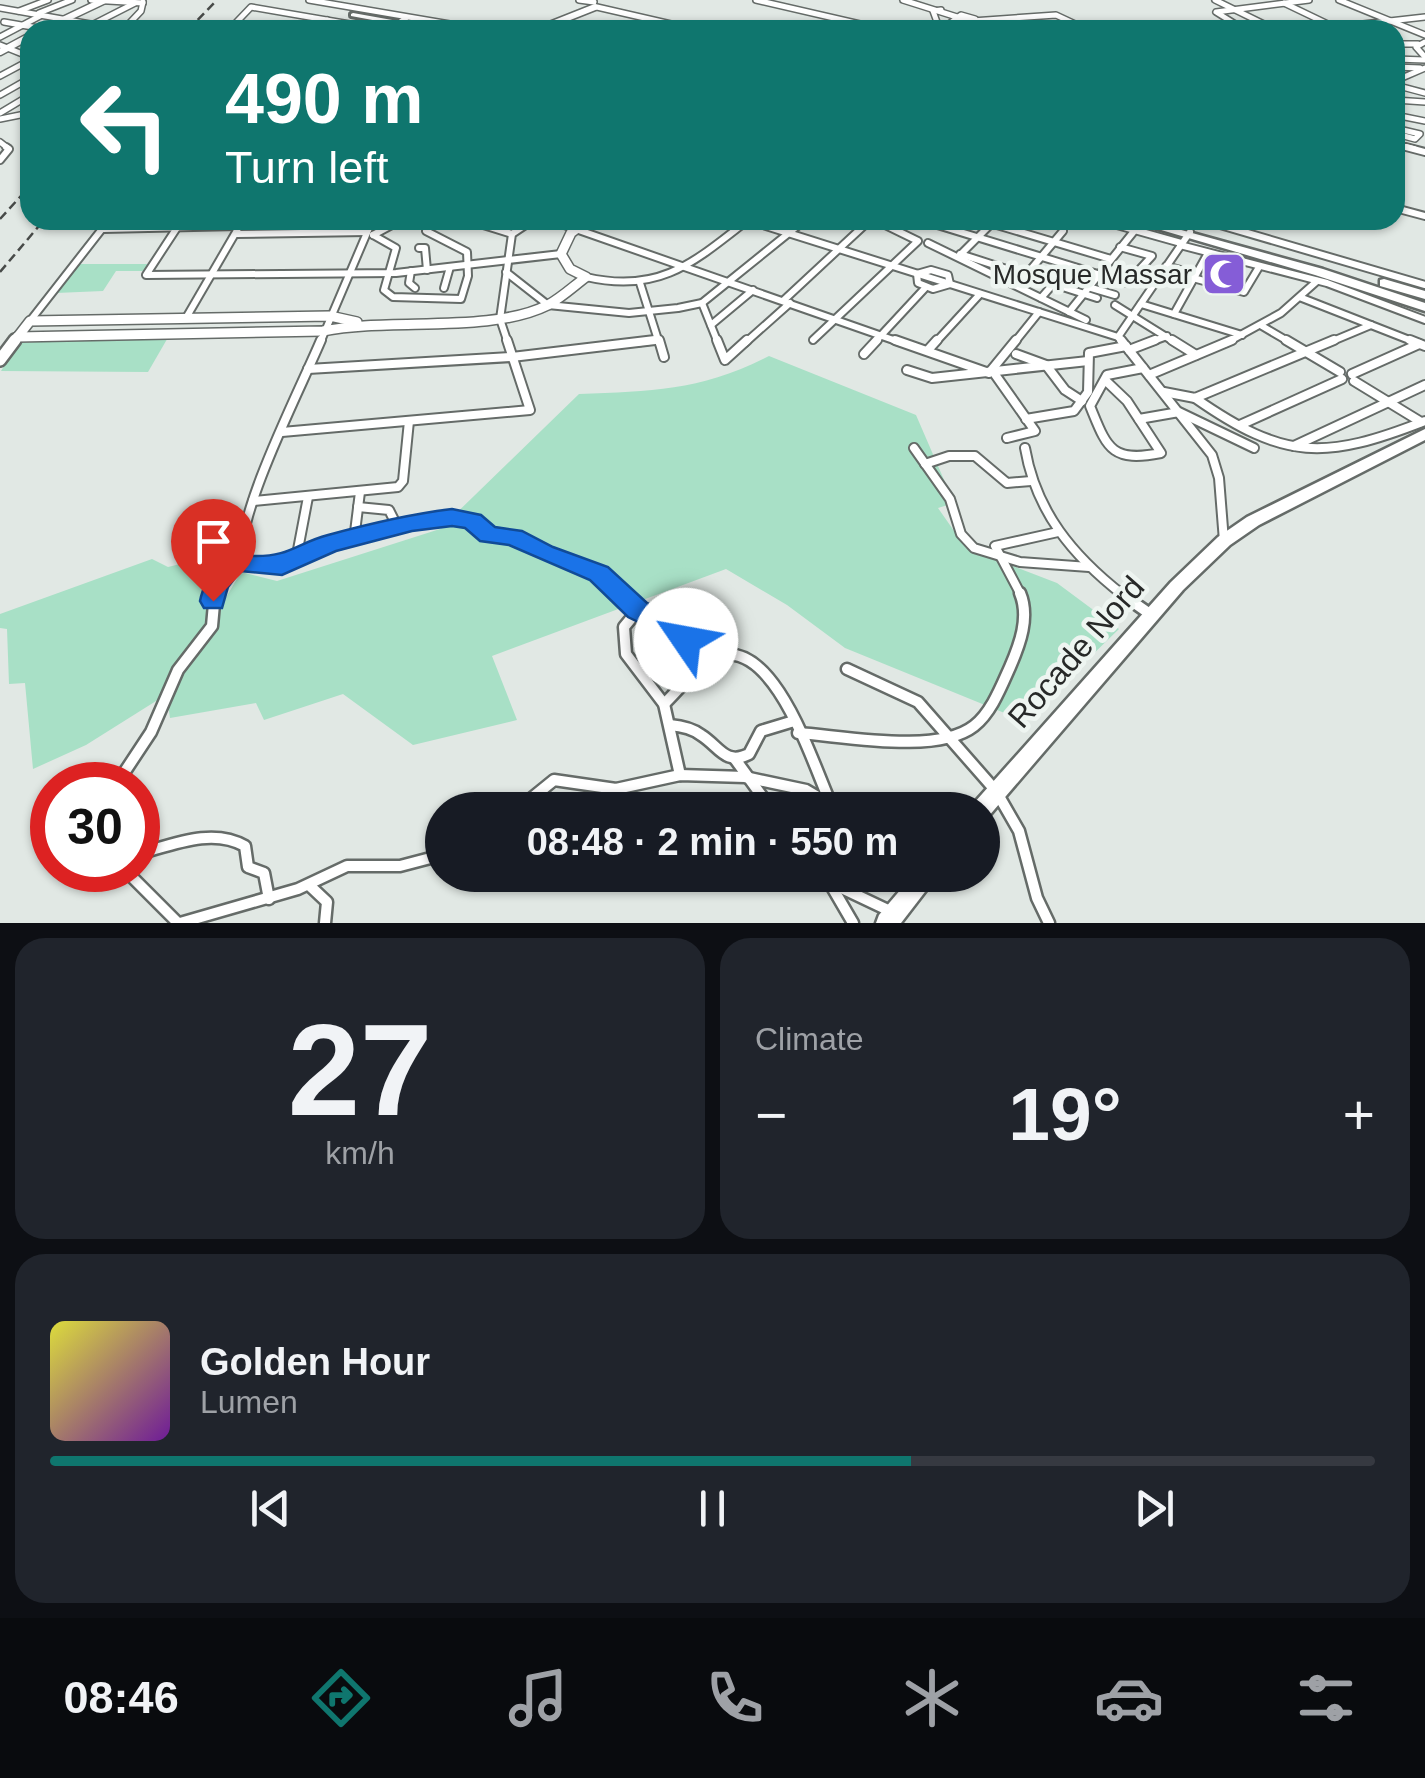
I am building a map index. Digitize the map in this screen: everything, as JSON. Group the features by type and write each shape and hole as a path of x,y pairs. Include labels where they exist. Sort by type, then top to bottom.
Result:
{"highway":[{"path":"1152,230 1331,276 1417,305"},
{"path":"1167,230 1185,239"},
{"name":"Rocade Nord","path":"996,791 1178,586 1224,541 1424,428"},
{"path":"891,918 913,892"}],"main road":[{"path":"352,15 392,20"}],"street":[{"path":"0,6 10,0"},
{"path":"26,0 45,2"},
{"path":"91,0 135,4"},
{"path":"309,0 396,20"},
{"path":"578,0 658,20"},
{"path":"756,0 843,20"},
{"path":"903,0 934,7 957,18"},
{"path":"931,0 934,7"},
{"path":"1216,1 1229,0"},
{"path":"1228,20 1216,13 1309,0"},
{"path":"1338,0 1383,20"},
{"path":"0,6 68,20 107,1"},
{"path":"1216,1 1256,20"},
{"path":"19,11 45,2"},
{"path":"32,20 71,2"},
{"path":"102,20 143,2 133,20"},
{"path":"1284,3 1322,20"},
{"path":"559,20 596,4"},
{"path":"239,20 251,7 326,20"},
{"path":"121,11 140,13"},
{"path":"936,20 933,11 943,11"},
{"path":"1,31 27,13"},
{"path":"1012,20 1060,15 1069,20"},
{"path":"947,20 972,20"},
{"path":"1425,34 1416,49 1425,58"},
{"path":"0,51 20,44"},
{"path":"1405,44 1418,44"},
{"path":"14,47 20,51"},
{"path":"0,160 9,149 2,144"},
{"path":"0,360 102,230"},
{"path":"176,230 145,274 391,272 561,254"},
{"path":"186,318 238,230"},
{"path":"288,230 368,235 396,248 384,290 396,298 457,299 464,294 464,248 427,230"},
{"path":"132,762 152,732 178,670 212,626 216,584 239,555 253,501 348,272 369,230"},
{"path":"368,235 380,230"},
{"path":"499,230 512,234"},
{"path":"282,432 530,410 500,319 512,234 518,230"},
{"path":"561,254 574,230"},
{"path":"581,230 992,373 1035,432 1008,438"},
{"path":"561,254 570,269 586,277 640,283 686,268 735,230"},
{"path":"779,230 917,274 941,271 950,277 950,284"},
{"path":"17,337 323,331 362,323 500,319 548,306 649,312 702,303 792,230"},
{"path":"702,303 716,345 737,350 861,230"},
{"path":"812,340 918,240 902,230"},
{"path":"949,230 930,244 1086,320"},
{"path":"953,230 1126,283 1152,256 1120,247"},
{"path":"959,256 985,230"},
{"path":"1017,230 1111,258"},
{"path":"1069,312 1131,230"},
{"path":"1249,230 1425,285"},
{"path":"1026,275 1063,231"},
{"path":"1118,337 1185,239 1208,253 1317,281"},
{"path":"419,248 425,248 427,270"},
{"path":"998,266 1014,249"},
{"path":"1174,314 1208,253"},
{"path":"959,256 1054,284 1115,296"},
{"path":"1041,298 1069,266"},
{"path":"1166,266 1244,292 1259,267"},
{"path":"444,288 450,268"},
{"path":"411,271 409,283 415,288"},
{"path":"506,272 548,306"},
{"path":"917,274 916,281 926,287 950,284 1118,337 1215,463 1224,541"},
{"path":"1106,380 1161,453 1127,458 1101,438 1090,404 1110,373 1146,372 1242,335 1302,298 1317,281 1331,276"},
{"path":"548,306 586,277"},
{"path":"640,283 664,358"},
{"path":"864,354 926,287"},
{"path":"711,325 753,290"},
{"path":"1086,290 1097,298"},
{"path":"928,350 980,294"},
{"path":"1302,298 1422,345"},
{"path":"1141,304 1242,335"},
{"path":"1115,305 1196,355"},
{"path":"992,373 1039,312"},
{"path":"30,321 330,316 362,323"},
{"path":"1196,398 1370,325"},
{"path":"1262,326 1341,376 1353,377 1422,345"},
{"path":"1026,419 1071,412 1088,390 1092,351 1128,348 1167,336"},
{"path":"308,369 512,356 658,340"},
{"path":"1016,354 1046,365 1065,390 1082,400"},
{"path":"906,370 932,378 1088,361"},
{"path":"1240,425 1341,376"},
{"path":"1353,377 1424,428"},
{"path":"1294,446 1425,385"},
{"path":"1164,392 1196,398 1240,425 1294,446 1325,452 1424,428"},
{"path":"1139,419 1179,412 1254,448"},
{"path":"253,501 402,485 409,421"},
{"path":"914,448 950,500 964,539 980,551 1000,557 1089,567"},
{"path":"1025,448 1031,481 1058,532 1089,567 1153,616"},
{"path":"925,464 949,456 975,456 1008,484 1031,481"},
{"path":"354,540 360,492"},
{"path":"296,560 308,497"},
{"path":"358,507 389,510 397,526"},
{"path":"239,555 250,566 266,567 296,560 331,542 354,540 397,526 440,518 466,519 489,535 514,537 544,554 599,574 638,610 681,632 686,655 701,670"},
{"path":"798,733 951,738 962,734 980,719 1012,664 1022,628 1022,594 995,551 999,544 1058,532"},
{"path":"638,610 624,627 626,654 664,704 680,774"},
{"path":"664,704 720,655 752,662 780,685 798,733 828,792"},
{"path":"847,669 912,697 996,791 1018,831 1037,898 1049,923"},
{"path":"670,725 700,734 722,756 735,760 749,754 761,731 794,721"},
{"path":"735,760 757,792"},
{"path":"539,792 554,780 616,789 680,774 745,778 804,792"},
{"path":"160,848 192,840 239,841 245,846 248,868 264,873 270,899"},
{"path":"147,892 179,923 309,886 347,866 400,866 425,860"},
{"path":"309,886 328,902 325,923"},
{"path":"835,892 853,923"},
{"path":"849,892 891,918"}],"green space":[{"path":"77,264 149,264 144,271 116,271 103,291 56,293"},
{"path":"170,334 148,372 1,371 18,343"},
{"path":"769,356 916,415 954,503 938,508 966,548 1057,583 1119,629 1024,721 845,648 787,605 726,569 492,656 517,720 413,745 343,694 264,720 256,703 170,718 167,697 241,572 277,581 440,529 579,394 699,383"},
{"path":"228,545 222,569 238,571 164,696 86,745 48,762 32,762 25,683 9,684 7,629 0,628 0,614 152,559 168,567 184,563 184,557 177,559 179,551"}],"tunnel":[{"path":"1402,295 1425,303"}],"railway":[{"path":"198,20 217,0"},
{"path":"0,219 20,197"},
{"path":"0,272 36,230"}],"place":[{"name":"Mosque Massar","path":"1224,274"}],"route":[{"path":"213,601 220,576 239,555 250,566 282,566 331,542 362,538 410,522 466,519 489,535 514,537 544,554 599,574 630,604 678,630 686,640"}]}
